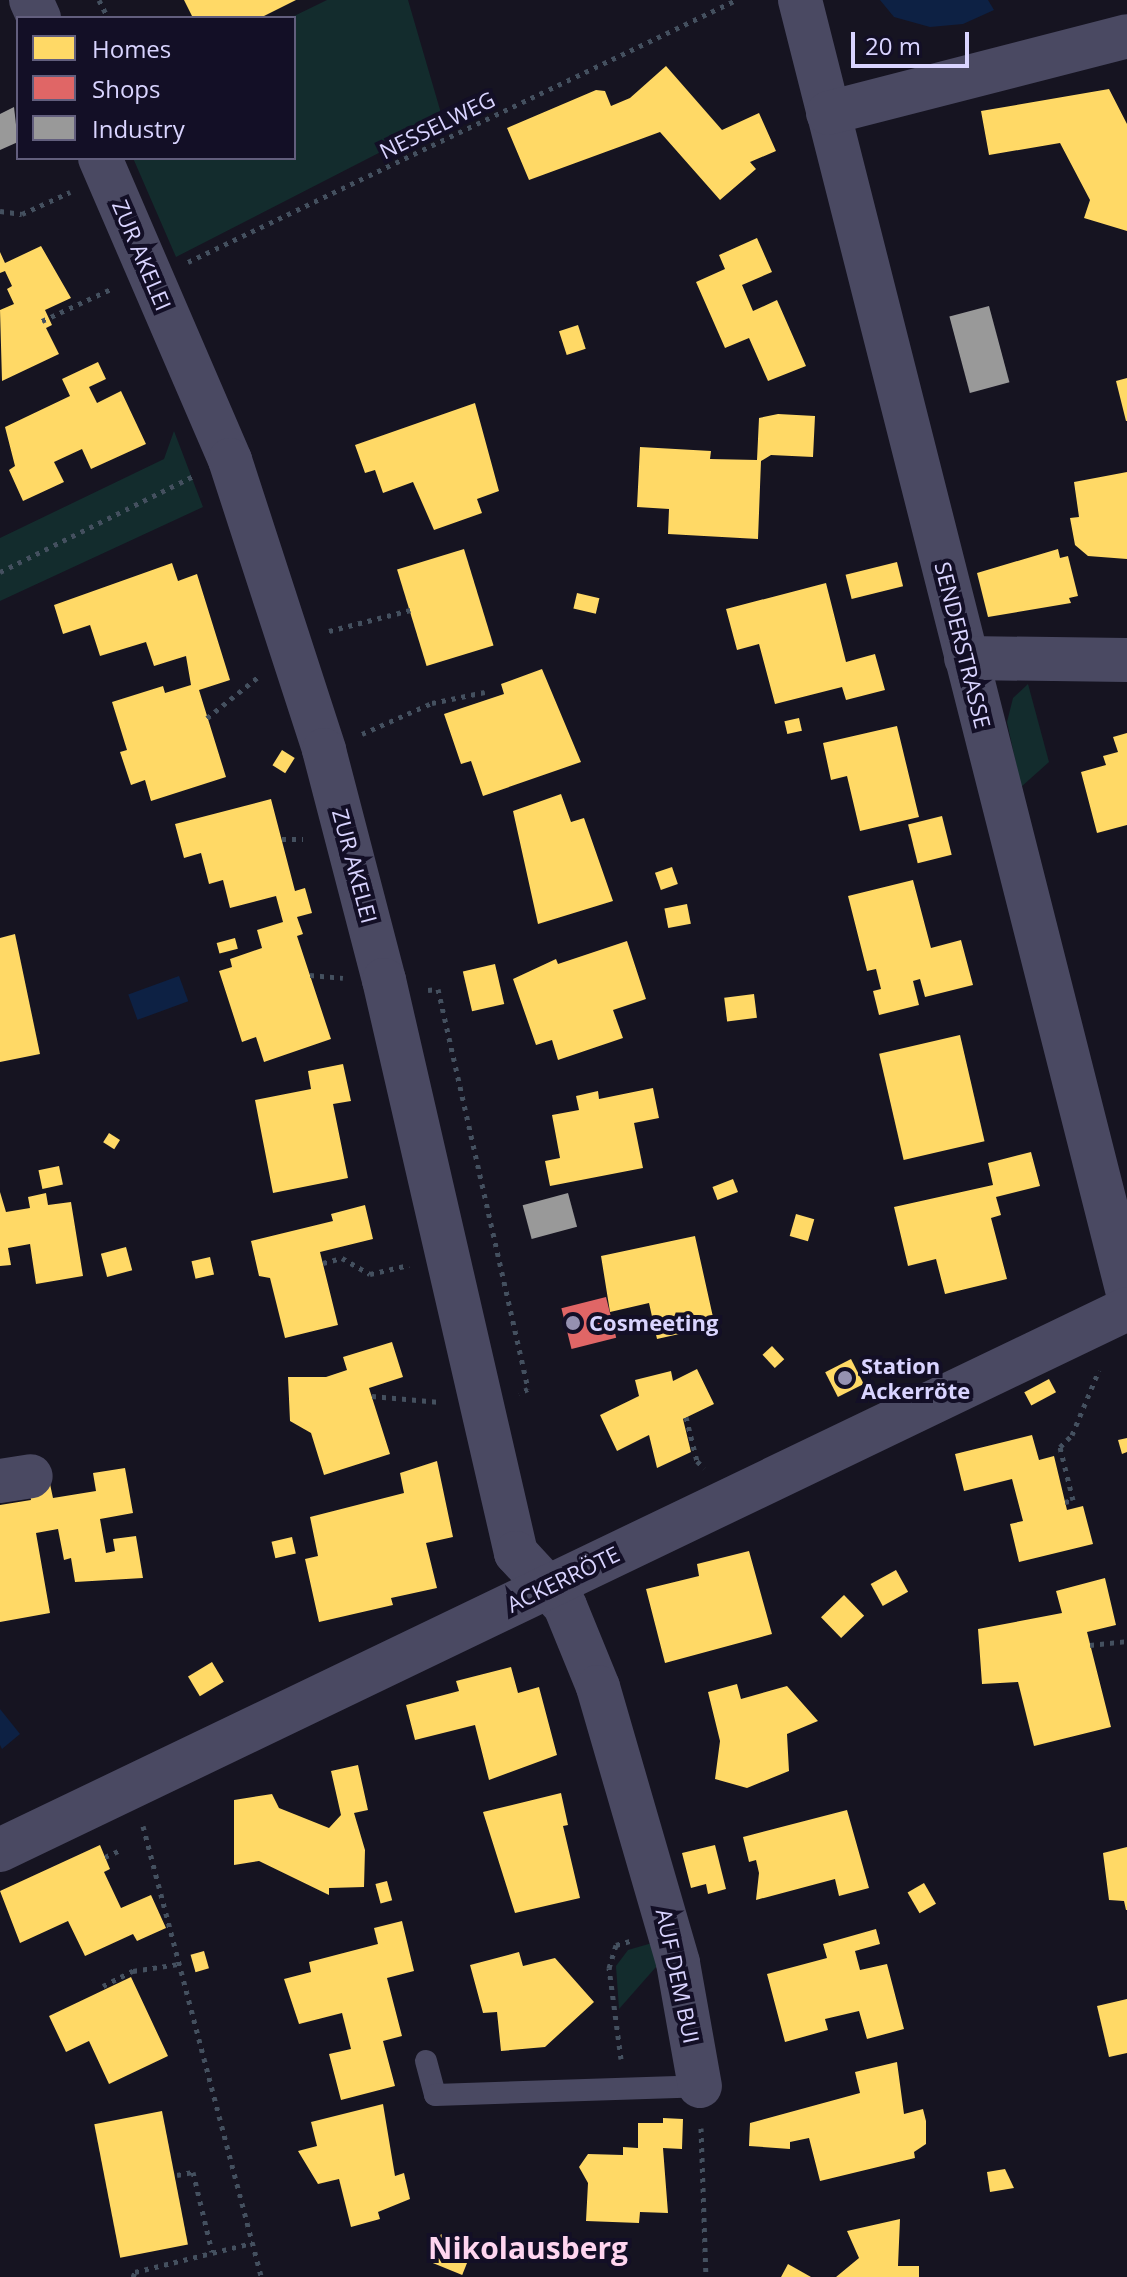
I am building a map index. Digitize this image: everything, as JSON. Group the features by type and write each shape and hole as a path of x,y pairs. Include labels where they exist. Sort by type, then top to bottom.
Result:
{"street":[{"name":"SENDERSTRASSE","path":"800,0 1127,1289"},
{"path":"828,113 1127,36"},
{"name":"ZUR AKELEI","path":"104,167 230,460 324,750 449,1255 516,1553 551,1585"},
{"path":"966,658 1127,660"},
{"name":"ACKERRÖTE","path":"0,1850 1127,1309"},
{"name":"AUF DEM BUI","path":"551,1585 565,1606 598,1687 669,1929 701,2107"}],"lane":[{"path":"426,2061 435,2095 625,2089 701,2107"}],"path":[{"name":"NESSELWEG","path":"42,321 104,291 153,279 736,0"},
{"path":"0,211 22,214 104,167"},
{"path":"0,572 128,505 230,460"},
{"path":"207,718 292,652 410,610"},
{"path":"324,750 432,703 485,692"},
{"path":"323,1263 342,1258 370,1274 449,1255"},
{"path":"1065,1502 1073,1500 1060,1447 1072,1435 1102,1364"},
{"path":"372,1396 483,1406"},
{"path":"686,1417 697,1461"},
{"path":"1090,1645 1127,1641"},
{"path":"132,1786 261,2277"},
{"path":"105,1857 121,1850"},
{"path":"625,2089 609,1968 616,1945 669,1929"},
{"path":"103,1986 133,1971 179,1964"},
{"path":"701,2107 706,2277"},
{"path":"177,2175 193,2172 212,2252"},
{"path":"133,2277 135,2272 252,2243"}],"green space":[{"path":"327,0 408,0 443,120 176,257 134,160 296,160 294,16"},
{"path":"174,431 203,507 0,601 0,538 164,459"},
{"path":"1028,684 1049,762 1021,787 1007,722 1013,698"},
{"path":"659,1941 663,1959 619,2009 616,1966 628,1950"}],"water":[{"path":"880,0 988,0 994,10 963,24 930,27 894,17"},
{"path":"179,976 188,1001 137,1020 128,994"},
{"path":"0,1709 20,1734 2,1749 0,1745"}],"building: Homes":[{"path":"184,0 296,0 264,16 192,16"},
{"path":"666,66 722,130 759,113 776,151 750,162 756,169 720,200 660,132 529,180 507,128 596,90 605,91 611,106 630,98"},
{"path":"1109,89 1127,124 1127,231 1084,218 1090,200 1060,143 989,155 981,111"},
{"path":"757,238 772,272 742,285 753,311 777,300 806,366 768,381 749,338 725,348 696,282 725,269 719,255"},
{"path":"41,246 71,298 45,310 52,325 46,328 59,354 2,381 0,310 14,304 7,289 12,286 5,271 0,273 0,252 5,263"},
{"path":"578,325 586,349 567,355 559,331"},
{"path":"98,362 106,379 89,387 97,403 121,391 146,444 91,469 82,449 54,462 64,482 23,501 9,470 15,466 5,427 70,396 62,379"},
{"path":"1127,378 1127,421 1126,421 1116,381"},
{"path":"475,403 499,491 477,499 482,513 434,530 413,482 383,493 375,470 365,473 355,445"},
{"path":"778,414 815,416 813,457 771,455 761,461 758,539 668,534 669,509 637,507 640,447 711,451 710,459 757,460 759,418"},
{"path":"1127,472 1127,559 1088,556 1075,545 1070,518 1079,517 1074,482"},
{"path":"464,549 494,646 427,666 397,569"},
{"path":"1058,549 1060,558 1068,556 1078,596 1069,598 1071,603 988,617 977,573"},
{"path":"897,562 903,586 852,599 846,575"},
{"path":"172,563 178,581 197,574 230,680 199,690 226,777 151,801 145,780 131,785 120,752 127,750 112,702 163,686 165,693 191,685 186,656 154,666 146,642 100,656 90,625 63,634 54,605"},
{"path":"826,583 846,662 875,654 885,690 846,700 842,687 775,704 759,644 737,650 726,609"},
{"path":"577,593 599,598 596,614 573,609"},
{"path":"542,669 581,762 483,796 471,761 461,764 444,714 504,694 501,684"},
{"path":"799,718 802,731 787,734 784,721"},
{"path":"897,726 919,817 860,831 847,776 831,780 823,743"},
{"path":"1127,733 1127,825 1097,833 1081,772 1106,765 1103,756 1118,752 1113,737"},
{"path":"282,750 295,758 285,773 272,765"},
{"path":"561,794 571,822 584,818 613,901 538,924 513,811"},
{"path":"271,799 295,891 305,888 312,913 297,917 303,934 297,936 331,1039 264,1062 256,1037 242,1042 219,971 232,967 230,959 262,948 257,930 283,922 276,896 230,908 223,880 209,884 201,853 184,858 175,824"},
{"path":"942,816 952,855 918,863 908,824"},
{"path":"672,867 678,884 661,890 655,873"},
{"path":"913,880 931,948 961,940 973,985 925,997 920,979 913,981 919,1005 879,1015 873,991 881,989 876,969 867,971 848,896"},
{"path":"687,904 691,924 668,928 664,908"},
{"path":"15,934 40,1054 0,1062 0,938"},
{"path":"235,938 238,949 219,954 217,943"},
{"path":"627,941 646,999 613,1010 623,1038 558,1060 552,1040 536,1045 513,979 556,959 558,964"},
{"path":"495,964 504,1004 472,1011 463,971"},
{"path":"754,994 757,1018 727,1021 724,998"},
{"path":"960,1035 985,1141 904,1160 879,1054"},
{"path":"343,1064 351,1101 333,1104 348,1178 273,1193 255,1100 311,1089 308,1071"},
{"path":"653,1088 659,1118 634,1123 643,1168 550,1186 545,1161 560,1158 552,1115 579,1110 576,1096 598,1091 599,1099"},
{"path":"109,1133 120,1140 114,1149 103,1142"},
{"path":"1031,1152 1040,1186 996,1197 1001,1215 991,1218 1007,1279 945,1294 936,1259 908,1266 894,1207 993,1185 988,1163"},
{"path":"59,1166 63,1185 42,1189 38,1170"},
{"path":"733,1179 738,1192 717,1200 712,1187"},
{"path":"0,1192 6,1212 30,1208 28,1197 46,1193 48,1205 71,1202 83,1276 36,1284 30,1244 8,1248 11,1265 0,1266"},
{"path":"365,1205 373,1239 320,1252 338,1325 285,1338 270,1278 259,1276 251,1241 333,1221 331,1214"},
{"path":"796,1214 814,1219 808,1241 790,1236"},
{"path":"695,1236 715,1326 657,1339 649,1303 610,1312 601,1256"},
{"path":"126,1247 132,1270 107,1277 101,1254"},
{"path":"210,1257 214,1275 196,1279 191,1261"},
{"path":"392,1342 403,1377 369,1388 390,1454 324,1475 311,1433 290,1421 288,1377 326,1377 347,1370 343,1357"},
{"path":"772,1346 784,1359 775,1368 762,1355"},
{"name":"Station Ackerröte","path":"851,1359 864,1384 838,1397 825,1372"},
{"path":"697,1369 714,1404 683,1419 691,1452 657,1468 649,1435 617,1451 600,1415 639,1396 635,1380 671,1371 673,1381"},
{"path":"1049,1379 1056,1392 1031,1405 1024,1392"},
{"path":"1032,1435 1039,1460 1054,1456 1067,1510 1083,1506 1093,1544 1019,1562 1010,1524 1023,1521 1012,1479 964,1491 955,1454"},
{"path":"1127,1438 1127,1452 1122,1454 1118,1440"},
{"path":"437,1461 453,1537 426,1543 437,1588 391,1598 393,1605 319,1622 305,1559 318,1556 310,1517 404,1493 400,1473"},
{"path":"125,1468 133,1513 100,1519 106,1553 115,1551 113,1539 136,1536 143,1578 75,1582 71,1558 64,1560 58,1529 36,1533 50,1613 0,1622 0,1505 31,1500 29,1487 50,1484 53,1498 96,1491 93,1473"},
{"path":"292,1537 296,1554 275,1558 272,1542"},
{"path":"749,1551 772,1634 665,1663 646,1589 699,1576 697,1564"},
{"path":"896,1570 908,1592 883,1606 871,1584"},
{"path":"1105,1578 1116,1625 1087,1632 1111,1727 1034,1746 1018,1682 982,1684 978,1629 1062,1613 1056,1591"},
{"path":"844,1595 864,1616 841,1638 821,1617"},
{"path":"212,1662 224,1682 200,1696 188,1676"},
{"path":"511,1667 518,1693 539,1687 557,1755 489,1780 475,1725 415,1740 406,1705 459,1691 456,1681"},
{"path":"737,1684 741,1699 787,1686 818,1721 787,1734 789,1771 747,1788 715,1779 720,1741 708,1692"},
{"path":"358,1765 368,1810 354,1813 365,1850 364,1887 329,1888 329,1895 259,1861 234,1865 234,1800 272,1794 279,1808 329,1828 341,1815 331,1771"},
{"path":"561,1793 568,1825 563,1826 580,1898 515,1913 483,1812"},
{"path":"847,1810 869,1888 839,1896 835,1879 756,1900 759,1873 756,1860 749,1862 743,1837"},
{"path":"100,1845 110,1869 104,1872 121,1908 151,1895 166,1928 137,1941 133,1934 85,1956 68,1921 20,1943 0,1891"},
{"path":"715,1845 726,1889 708,1894 706,1884 691,1888 682,1853"},
{"path":"1127,1847 1126,1910 1124,1901 1109,1900 1103,1853"},
{"path":"387,1881 392,1900 381,1903 375,1884"},
{"path":"924,1883 936,1904 920,1913 908,1893"},
{"path":"402,1921 414,1971 387,1978 402,2036 383,2041 395,2086 341,2100 329,2054 351,2049 342,2013 299,2024 284,1979 311,1972 309,1962 378,1944 374,1928"},
{"path":"876,1929 880,1944 855,1951 860,1970 887,1964 904,2029 867,2039 859,2011 825,2019 828,2030 785,2042 767,1974 827,1958 823,1944"},
{"path":"204,1951 209,1968 196,1972 191,1955"},
{"path":"519,1952 523,1966 555,1958 594,2002 545,2047 501,2051 497,2012 483,2013 470,1965"},
{"path":"131,1977 168,2056 109,2084 89,2041 66,2052 49,2016"},
{"path":"1127,1999 1127,2053 1109,2057 1097,2006"},
{"path":"897,2062 904,2114 923,2109 926,2121 926,2144 914,2152 915,2158 820,2181 809,2138 790,2142 790,2149 749,2146 750,2123 860,2093 855,2072"},
{"path":"383,2104 395,2176 404,2173 410,2199 378,2212 380,2219 351,2227 339,2179 318,2184 298,2151 317,2146 311,2122"},
{"path":"162,2111 188,2245 120,2258 94,2124"},
{"path":"663,2118 683,2119 682,2149 663,2148 668,2213 640,2212 639,2223 586,2221 588,2183 579,2167 588,2154 623,2155 623,2147 638,2148 638,2123 663,2123"},
{"path":"1005,2169 1014,2188 990,2192 987,2172"},
{"path":"900,2219 898,2266 919,2266 919,2277 836,2277 859,2258 847,2231"},
{"path":"441,2234 473,2247 462,2275 430,2262"},
{"path":"788,2264 811,2277 781,2277"}],"building: Shops":[{"path":"606,1297 616,1338 572,1349 561,1308"}],"building: Industry":[{"path":"14,107 16,143 0,150 0,114"},
{"path":"989,306 1009,382 970,393 949,317"},
{"path":"568,1193 577,1227 532,1239 523,1205"}],"place":[{"name":"Cosmeeting","path":"573,1323"},
{"name":"Station Ackerröte","path":"845,1378"}],"district":[{"name":"Nikolausberg","path":"528,2248"}]}
